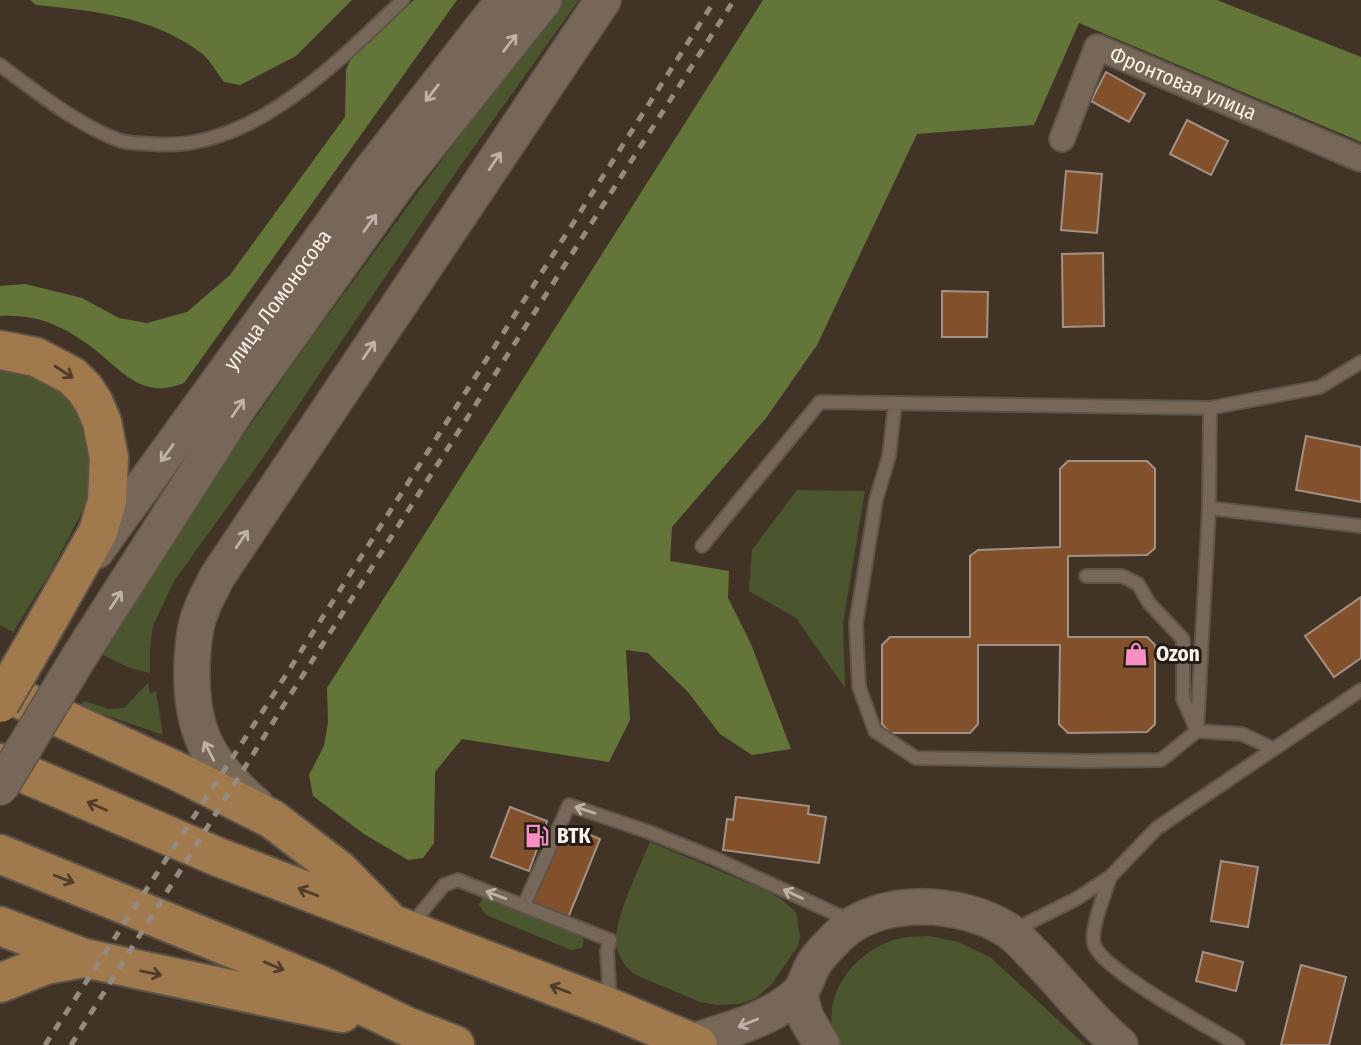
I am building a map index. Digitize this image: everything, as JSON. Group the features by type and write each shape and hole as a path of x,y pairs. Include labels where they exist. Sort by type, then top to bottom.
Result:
{"main road":[{"name":"улица Ломоносова","path":"57,604 373,168 504,0"},
{"path":"0,788 79,657 238,408 399,182 544,0"},
{"path":"400,928 339,870 234,786 211,757 195,722 192,684 193,646 200,612 217,577 603,0"},
{"path":"0,351 36,357 72,376 94,403 107,439 109,458 107,501 98,532 0,703"},
{"path":"0,690 181,773 272,819"},
{"path":"0,763 218,857 611,1008 694,1043 773,1012 799,993 815,962 838,936 855,923 880,912 940,907 976,914 1010,932 1120,1045"},
{"path":"0,854 305,979 419,1034"},
{"path":"0,926 84,958 419,1034 455,1045"},
{"path":"0,983 45,965 84,958"},
{"path":"799,993 806,1018 822,1045"}],"street":[{"name":"Фронтовая улица","path":"1062,139 1097,47 1361,159"}],"lane":[{"path":"0,65 89,127 124,142 174,146 215,138 264,116 339,60 403,0"},
{"path":"702,546 820,402 1210,408 1320,387 1361,362"},
{"path":"895,404 889,456 876,500 856,624 859,687 875,731 916,758 1161,760 1197,731 1242,734 1274,749"},
{"path":"1197,731 1209,508 1210,408"},
{"path":"1209,508 1361,526"},
{"path":"1086,576 1122,576 1138,584 1149,603 1183,639 1183,699 1197,731"},
{"path":"1010,932 1076,899 1110,877 1157,828 1361,690"},
{"path":"524,905 569,805 715,858 855,923"},
{"path":"1110,877 1093,932 1094,945 1100,956 1118,971 1238,1045"},
{"path":"400,928 444,885 458,880 524,905 610,940 607,951 611,1008"}],"green space":[{"path":"30,0 352,0 296,56 240,85 224,82 204,55 162,30 121,17 36,5"},
{"path":"414,0 457,0 184,383 168,388 154,388 142,384 65,330 34,318 0,316 0,286 25,284 82,298 119,318 147,323 187,312 230,275 345,117 346,70 355,49"},
{"path":"563,0 579,0 456,172 262,459 174,581 153,626 150,673 130,668 103,655 192,509 302,351 526,45"},
{"path":"763,0 1217,0 1361,57 1361,142 1079,23 1034,125 917,134 817,345 766,418 672,527 670,561 729,571 728,598 751,644 791,749 752,755 720,734 688,692 648,653 626,650 630,720 609,762 462,739 435,772 434,843 423,858 408,860 364,834 313,796 309,775 324,746 328,722 327,688"},
{"path":"0,366 28,371 69,397 84,421 93,475 85,506 50,573 13,632 0,625"},
{"path":"797,490 865,491 843,623 845,688 796,618 749,591 752,550"},
{"path":"148,683 150,694 156,691 163,735 80,706 84,701 109,709 124,708"},
{"path":"650,842 758,887 781,899 796,912 800,937 798,946 772,984 756,998 739,1004 717,1005 700,1002 636,975 623,961 618,952 616,933 628,892"},
{"path":"484,895 578,932 584,940 582,948 571,950 486,915 479,905"},
{"path":"929,936 958,942 990,957 1085,1045 838,1045 832,1027 832,1010 836,993 855,964 884,944 904,937"}],"building":[{"path":"1106,72 1145,94 1129,122 1091,101"},
{"path":"1187,120 1228,141 1211,175 1170,154"},
{"path":"1066,171 1102,174 1097,233 1061,230"},
{"path":"1103,253 1104,326 1063,327 1062,254"},
{"path":"942,291 988,292 987,337 942,337"},
{"path":"1306,436 1361,447 1361,502 1296,490"},
{"path":"1068,461 1147,461 1155,469 1155,548 1147,555 1068,556 1068,637 1147,637 1155,645 1155,724 1147,732 1068,733 1059,724 1060,645 978,645 978,724 970,733 890,733 882,724 882,645 890,637 970,637 970,556 978,550 1060,547 1060,469"},
{"path":"1361,597 1361,658 1334,677 1305,636"},
{"path":"736,797 809,806 808,814 826,817 819,863 723,850 727,819 733,820"},
{"path":"510,807 547,821 529,871 491,857"},
{"path":"564,824 600,839 568,918 532,903"},
{"path":"1221,861 1258,867 1248,927 1211,921"},
{"path":"1203,952 1243,962 1236,991 1196,981"},
{"path":"1301,965 1346,977 1329,1045 1281,1045"}],"railway":[{"path":"45,1045 270,700 715,0"},
{"path":"71,1045 282,708 734,0"}],"place":[{"name":"Ozon","path":"1136,654"},
{"name":"ВТК","path":"537,836"}]}
